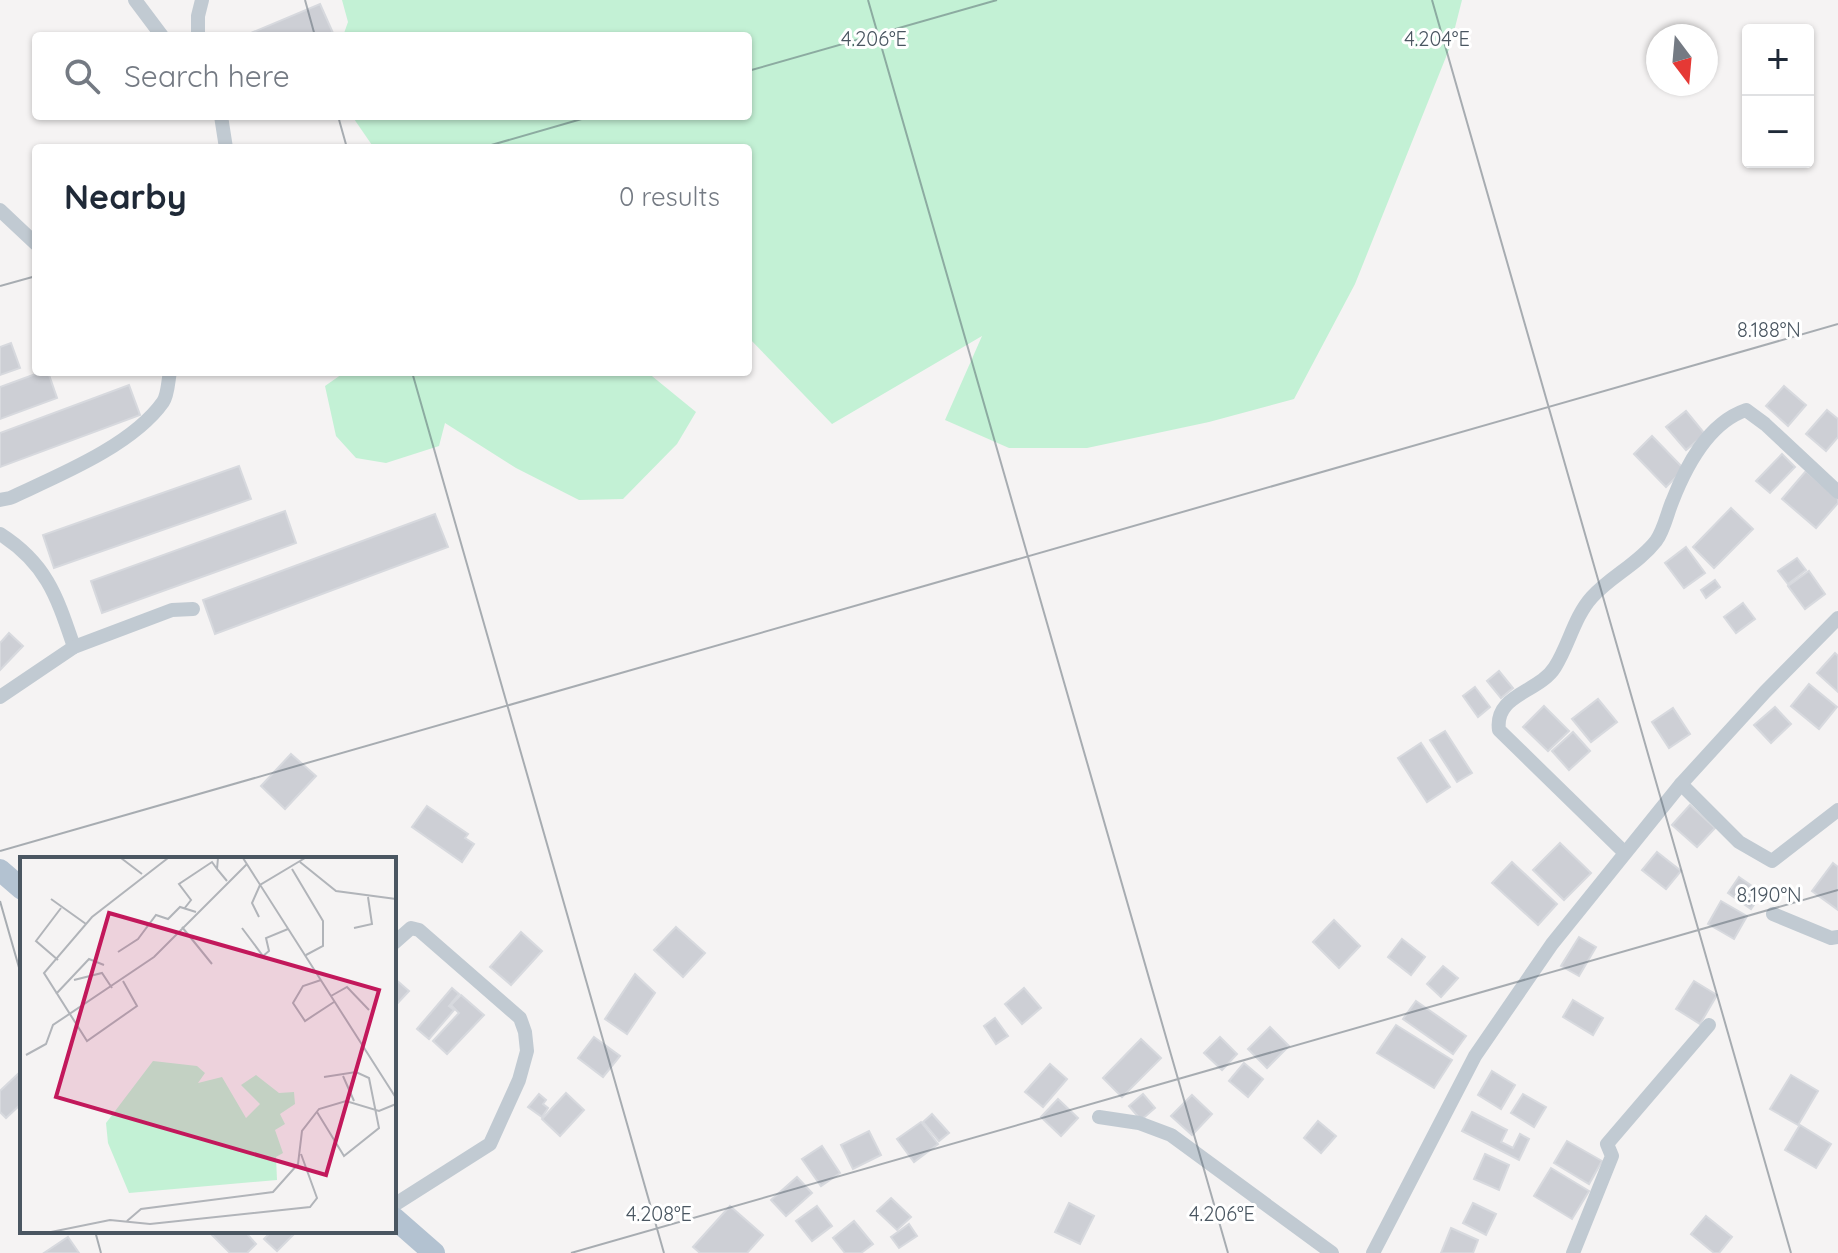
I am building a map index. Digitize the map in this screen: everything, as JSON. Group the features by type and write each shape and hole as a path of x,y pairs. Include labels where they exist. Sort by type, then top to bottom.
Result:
{"main road":[{"path":"0,870 20,887"},
{"path":"396,1220 434,1253"}],"street":[{"path":"135,0 159,32"},
{"path":"198,32 202,0"},
{"path":"222,120 225,144"},
{"path":"0,210 32,240"},
{"path":"0,500 88,461 137,428 165,400 169,376"},
{"path":"1624,852 1499,730 1497,719 1503,707 1551,674 1577,619 1592,597 1646,552 1658,537 1673,498 1708,434 1731,415 1746,410 1838,492"},
{"path":"0,534 34,560 48,579 74,647"},
{"path":"0,697 74,647 172,610 193,609"},
{"path":"1373,1253 1475,1056 1552,944 1681,784 1838,618"},
{"path":"1681,784 1739,842 1772,861 1838,810"},
{"path":"1773,914 1831,938 1838,937"},
{"path":"396,941 411,928 419,930 520,1018 527,1051 519,1080 490,1144 396,1204"},
{"path":"1573,1253 1612,1156 1607,1144 1709,1025"},
{"path":"1099,1117 1139,1123 1171,1135 1332,1253"}],"green space":[{"path":"342,0 1462,0 1450,47 1355,284 1294,399 1209,422 1087,448 1009,448 945,420 982,336 832,424 752,341 752,144 371,144 355,120 752,120 752,32 344,32 348,22"},
{"path":"339,376 652,376 696,412 677,444 623,499 579,500 516,468 445,423 439,446 386,463 356,458 336,436 325,386"}],"building":[{"path":"320,4 333,32 254,32"},
{"path":"11,343 20,368 0,375 0,347"},
{"path":"32,375 49,376 57,398 0,419 0,387"},
{"path":"129,385 140,415 0,467 0,433"},
{"path":"1784,386 1806,405 1788,426 1766,406"},
{"path":"1827,410 1838,419 1838,437 1826,451 1806,434"},
{"path":"1686,411 1705,434 1686,450 1666,427"},
{"path":"1652,436 1684,469 1666,487 1634,454"},
{"path":"1782,454 1795,467 1770,493 1756,481"},
{"path":"239,466 251,499 54,568 43,535"},
{"path":"1806,471 1838,499 1838,503 1816,528 1782,499"},
{"path":"1731,508 1753,529 1714,568 1693,547"},
{"path":"285,511 296,543 102,613 91,581"},
{"path":"435,514 448,547 215,634 203,600"},
{"path":"1686,547 1705,573 1684,588 1665,563"},
{"path":"1797,558 1806,570 1788,584 1778,571"},
{"path":"1809,571 1825,594 1805,609 1788,586"},
{"path":"1715,580 1720,587 1706,598 1701,590"},
{"path":"1743,603 1755,619 1736,633 1724,617"},
{"path":"9,633 23,646 0,670 0,643"},
{"path":"1835,653 1838,656 1838,692 1817,673"},
{"path":"1499,671 1513,688 1501,698 1487,681"},
{"path":"1809,684 1837,707 1819,729 1791,706"},
{"path":"1475,687 1490,707 1478,717 1463,696"},
{"path":"1598,699 1617,722 1591,742 1572,719"},
{"path":"1544,706 1569,731 1548,751 1523,727"},
{"path":"1775,707 1791,724 1771,743 1754,725"},
{"path":"1673,708 1690,734 1669,748 1652,722"},
{"path":"1445,731 1472,773 1457,782 1430,740"},
{"path":"1573,732 1590,751 1569,770 1552,751"},
{"path":"1421,743 1450,787 1427,802 1398,758"},
{"path":"291,754 316,776 285,809 261,786"},
{"path":"1690,805 1715,828 1697,847 1672,825"},
{"path":"427,806 468,834 465,838 474,844 462,862 412,827"},
{"path":"1560,843 1591,873 1564,900 1533,870"},
{"path":"1657,852 1681,871 1666,889 1642,870"},
{"path":"1512,862 1557,904 1538,925 1492,883"},
{"path":"1833,863 1838,867 1838,910 1812,891"},
{"path":"1739,877 1762,893 1751,909 1728,893"},
{"path":"1721,901 1747,916 1734,939 1708,924"},
{"path":"1334,920 1360,946 1339,968 1313,942"},
{"path":"676,927 705,953 683,977 654,950"},
{"path":"521,932 542,951 511,985 490,967"},
{"path":"1579,937 1596,947 1579,976 1561,966"},
{"path":"1402,939 1425,957 1411,975 1388,957"},
{"path":"1443,966 1458,978 1441,997 1427,984"},
{"path":"635,974 655,993 627,1034 605,1019"},
{"path":"396,980 409,991 396,1005"},
{"path":"1694,981 1717,995 1700,1024 1676,1009"},
{"path":"452,988 459,994 449,1006 454,1010 429,1039 417,1029"},
{"path":"1024,988 1041,1008 1022,1024 1005,1004"},
{"path":"461,995 484,1015 447,1054 433,1041 459,1013 451,1005"},
{"path":"1573,1000 1603,1018 1593,1035 1563,1017"},
{"path":"1416,1001 1466,1036 1453,1054 1403,1019"},
{"path":"995,1018 1008,1036 996,1044 984,1026"},
{"path":"1396,1025 1452,1060 1434,1088 1377,1053"},
{"path":"1270,1027 1289,1046 1267,1068 1248,1049"},
{"path":"594,1037 620,1056 603,1077 578,1058"},
{"path":"1220,1037 1237,1054 1222,1070 1204,1053"},
{"path":"1141,1039 1161,1058 1122,1097 1103,1078"},
{"path":"1244,1063 1263,1079 1248,1097 1229,1081"},
{"path":"1050,1064 1067,1079 1043,1107 1025,1092"},
{"path":"1492,1071 1515,1085 1501,1109 1478,1095"},
{"path":"20,1072 20,1105 6,1118 0,1112 0,1091"},
{"path":"1791,1075 1818,1091 1798,1125 1770,1109"},
{"path":"566,1093 584,1110 560,1136 542,1119"},
{"path":"539,1094 546,1100 543,1104 548,1108 542,1117 528,1107"},
{"path":"1143,1094 1155,1108 1141,1120 1129,1106"},
{"path":"1523,1094 1546,1107 1534,1127 1511,1113"},
{"path":"1192,1095 1212,1114 1192,1135 1171,1116"},
{"path":"1058,1099 1078,1118 1061,1136 1041,1117"},
{"path":"1472,1112 1507,1130 1501,1142 1513,1148 1520,1134 1529,1139 1519,1160 1462,1131"},
{"path":"932,1114 949,1133 939,1141 923,1122"},
{"path":"1318,1121 1336,1136 1321,1153 1304,1138"},
{"path":"921,1122 938,1144 914,1162 897,1139"},
{"path":"1800,1125 1831,1144 1816,1168 1785,1150"},
{"path":"869,1131 881,1155 853,1169 841,1145"},
{"path":"1567,1141 1602,1161 1589,1184 1554,1163"},
{"path":"822,1146 840,1173 821,1186 802,1159"},
{"path":"1485,1154 1509,1165 1499,1190 1474,1179"},
{"path":"1551,1168 1589,1191 1572,1219 1534,1196"},
{"path":"797,1177 812,1193 786,1216 771,1200"},
{"path":"891,1198 911,1217 897,1230 877,1211"},
{"path":"1069,1203 1094,1216 1080,1244 1055,1232"},
{"path":"1473,1203 1496,1214 1486,1235 1463,1223"},
{"path":"730,1206 763,1235 747,1253 700,1253 693,1247"},
{"path":"817,1206 832,1226 812,1241 796,1221"},
{"path":"1706,1216 1732,1237 1719,1253 1714,1253 1691,1234"},
{"path":"854,1221 873,1244 861,1253 845,1253 833,1238"},
{"path":"909,1224 917,1236 899,1248 891,1237"},
{"path":"1451,1228 1478,1240 1473,1253 1441,1253"},
{"path":"248,1233 256,1244 247,1253 230,1253 212,1235"},
{"path":"270,1233 295,1233 277,1251 264,1239"},
{"path":"68,1237 79,1253 44,1253"}]}
